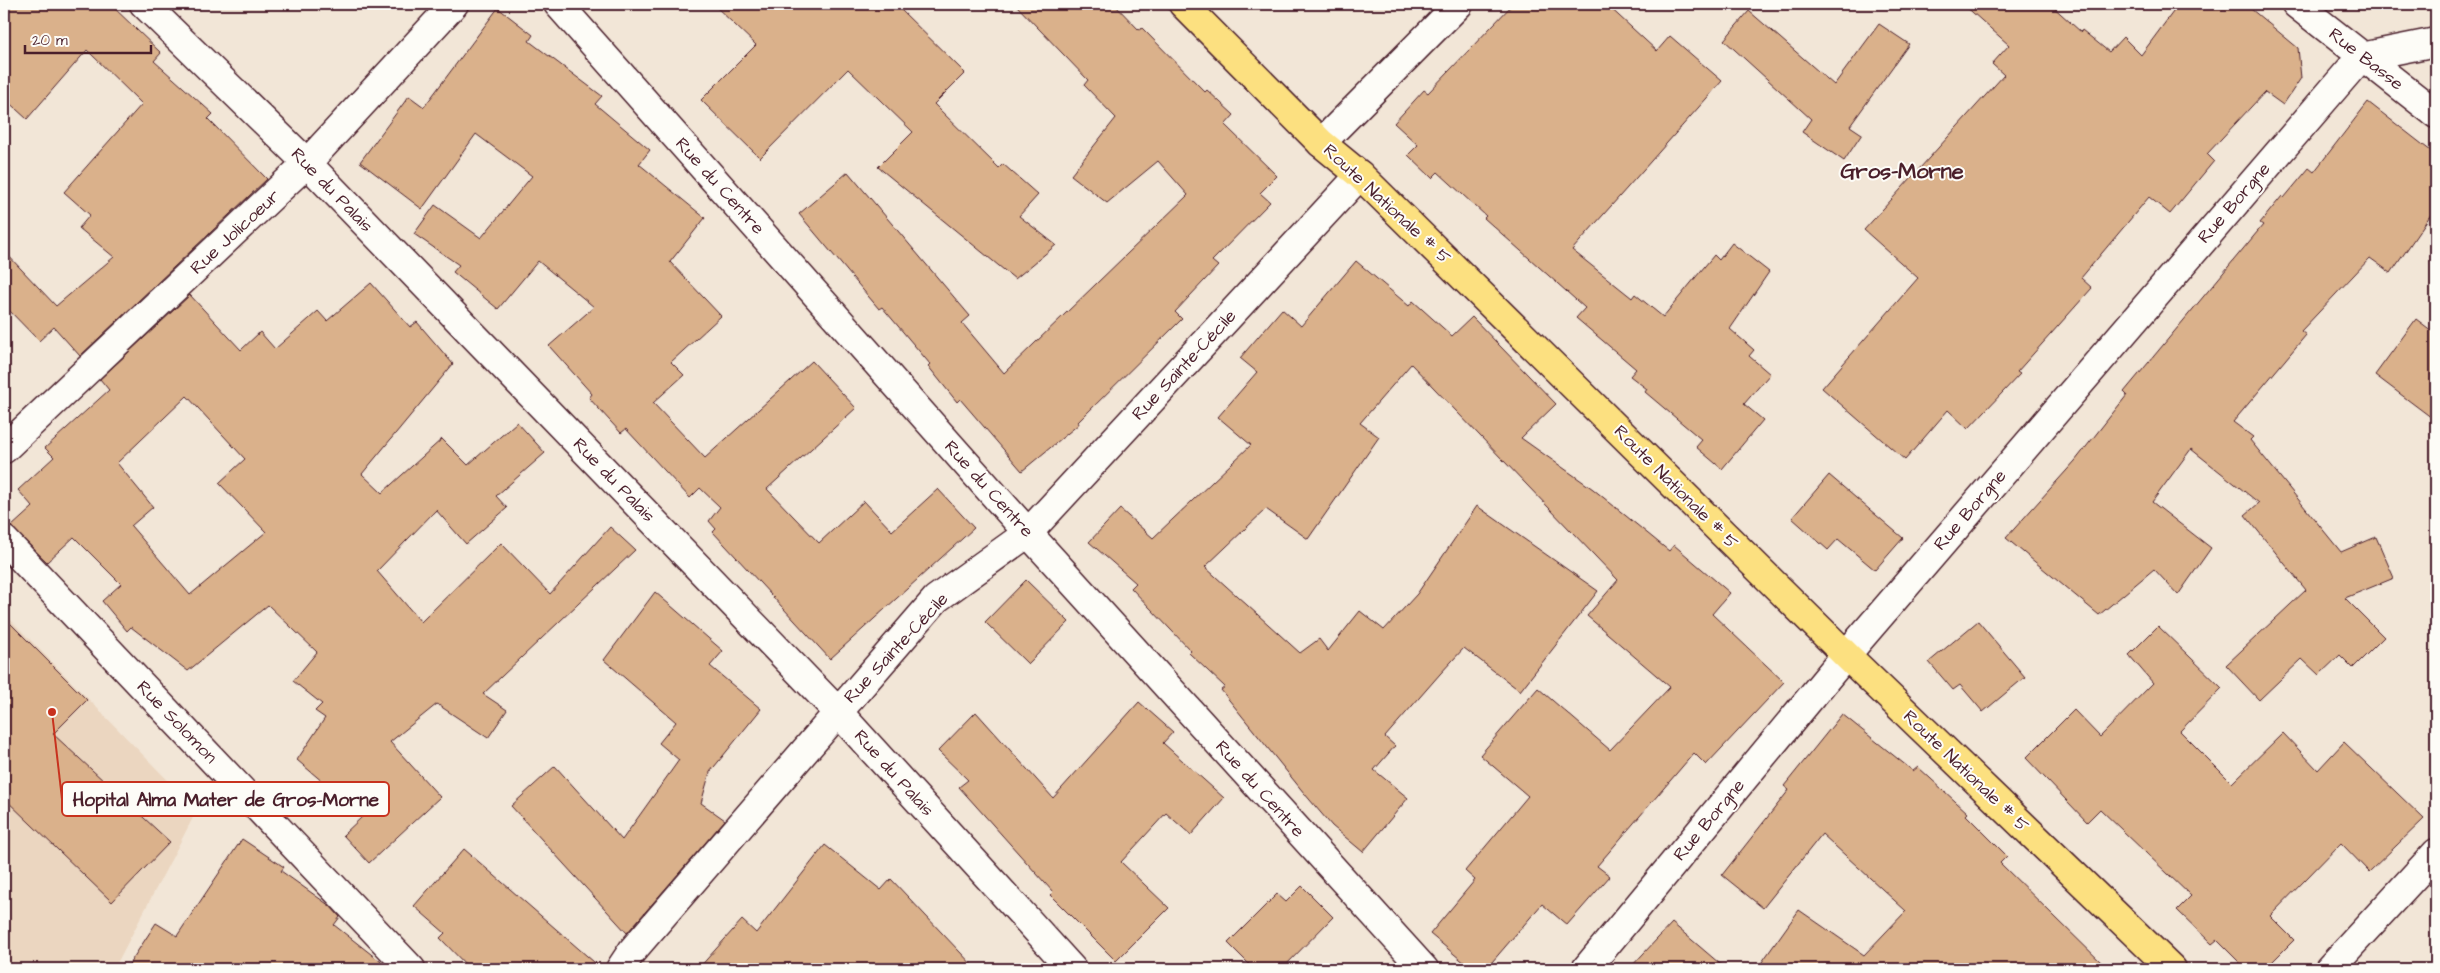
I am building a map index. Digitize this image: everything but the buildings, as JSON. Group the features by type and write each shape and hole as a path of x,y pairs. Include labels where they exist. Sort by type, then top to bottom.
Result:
{"main road":[{"name":"Route Nationale # 5","path":"1183,4 1322,143 1360,175 1846,655 2172,969"}],"street":[{"name":"Rue du Palais","path":"144,4 308,163 838,712 1072,969"},
{"name":"Rue Jolicoeur","path":"4,449 308,163 454,4"},
{"name":"Rue du Centre","path":"558,4 1028,533 1424,969"},
{"path":"1322,143 1459,4"},
{"name":"Rue Basse","path":"2296,4 2361,57 2436,114"},
{"path":"2361,57 2436,42"},
{"name":"Rue Borgne","path":"1586,969 1846,655 2361,57"},
{"name":"Rue Sainte-Cécile","path":"620,969 936,599 1028,533 1360,175"},
{"name":"Rue Solomon","path":"4,540 412,969"},
{"path":"2329,969 2436,853"}],"shaded area":[{"path":"4,613 197,810 114,969 4,969"}],"place":[{"name":"Hopital Alma Mater de Gros-Morne","path":"52,712"}],"district":[{"name":"Gros-Morne","path":"1902,171"}]}
